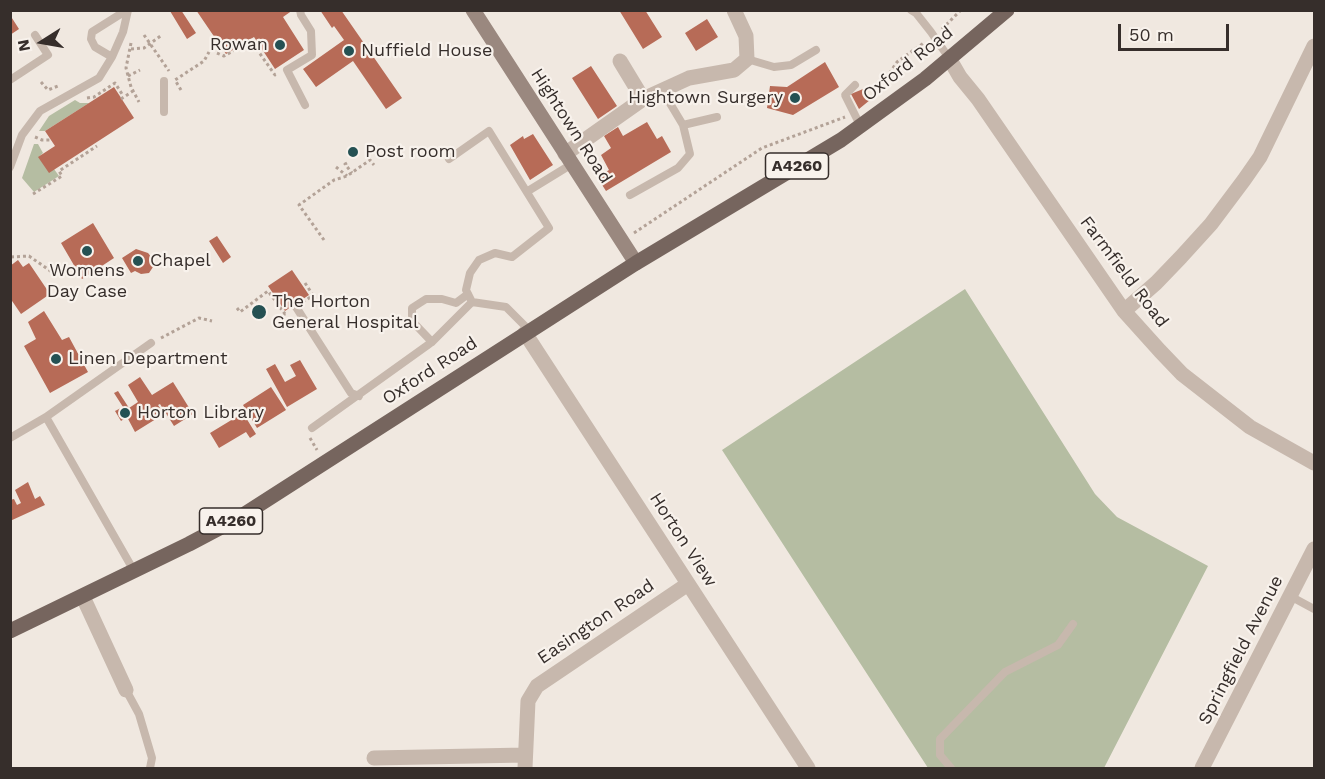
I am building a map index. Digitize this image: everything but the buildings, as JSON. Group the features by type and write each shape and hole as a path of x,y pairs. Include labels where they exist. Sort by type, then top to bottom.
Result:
{"main road":[{"name":"Oxford Road","path":"10,631 83,597 240,517 527,331 831,146 857,120 925,79 1007,10"}],"street":[{"name":"Hightown Road","path":"473,10 636,263"},
{"path":"568,159 643,99 689,78 734,70 747,59 746,36 734,10"},
{"path":"1124,311 1181,257 1211,224 1244,180 1260,157 1314,46"},
{"name":"Farmfield Road","path":"949,58 1124,311 1182,374 1250,427 1314,463"},
{"path":"620,61 643,99"},
{"name":"Horton View","path":"527,331 808,768"},
{"name":"Springfield Avenue","path":"1203,768 1314,549"},
{"name":"Easington Road","path":"525,762 528,701 537,686 688,584"},
{"path":"83,597 126,690"},
{"path":"374,758 525,762"}],"lane":[{"path":"300,10 311,31 312,55 287,70 305,105"},
{"path":"911,10 916,13 949,58"},
{"path":"10,167 22,135 40,111 99,78 112,57 123,32 127,11"},
{"path":"112,57 94,47 91,39 92,32 98,26 127,11"},
{"path":"10,80 48,56 36,35"},
{"path":"747,59 774,67 791,65 816,50"},
{"path":"164,81 164,112"},
{"name":"Oxford Road","path":"855,85 845,95 857,120"},
{"path":"630,195 678,168 690,154 683,124 662,90"},
{"path":"683,124 717,117"},
{"path":"449,159 489,131 549,228 512,257 495,253 478,260 470,273 466,290 470,298"},
{"path":"528,191 568,159"},
{"path":"312,428 432,342 470,298"},
{"path":"432,342 412,321 412,308 426,299 442,299 456,303 470,298 506,307 527,331"},
{"path":"296,307 351,393 359,396"},
{"path":"10,438 46,417 151,343"},
{"path":"46,417 134,571"},
{"path":"1290,596 1314,609"},
{"path":"951,768 940,755 940,739 1005,672 1058,645 1073,624"},
{"path":"126,690 139,714 152,758 150,768"}],"path":[{"path":"876,97 884,91 887,77 897,62 934,36 961,10"},
{"path":"144,35 181,90"},
{"path":"131,49 144,48 162,35"},
{"path":"217,53 224,56 251,41 275,75 287,70"},
{"path":"131,43 126,68 139,102"},
{"path":"175,80 204,61 209,52"},
{"path":"128,76 140,70"},
{"path":"81,99 94,97 115,83 122,94 121,97 133,91"},
{"path":"622,241 762,148 857,120"},
{"path":"33,136 42,140 50,140"},
{"path":"33,194 62,176 59,171 97,146"},
{"path":"324,240 299,205 334,180 347,176 370,160 374,165"},
{"path":"347,163 345,164 352,173"},
{"path":"336,167 347,176"},
{"path":"11,257 29,256 52,272"},
{"path":"237,308 240,312 268,291 285,314 314,295 305,283"},
{"path":"151,343 199,318 212,321"},
{"path":"312,428 308,434 323,463"}],"green space":[{"path":"75,100 80,103 89,103 45,131 39,131 49,116"},
{"path":"34,144 38,144 43,153 39,157 59,176 34,192 22,178"},
{"path":"965,289 1095,494 1117,517 1208,566 1104,768 928,768 722,450"}],"place":[{"name":"Rowan","path":"280,45"},
{"name":"Nuffield House","path":"349,51"},
{"name":"Hightown Surgery","path":"795,98"},
{"name":"Post room","path":"353,152"},
{"name":"Womens Day Case","path":"87,251"},
{"name":"Chapel","path":"138,261"},
{"name":"The Horton General Hospital","path":"259,312"},
{"name":"Linen Department","path":"56,359"},
{"name":"Horton Library","path":"125,413"}]}
